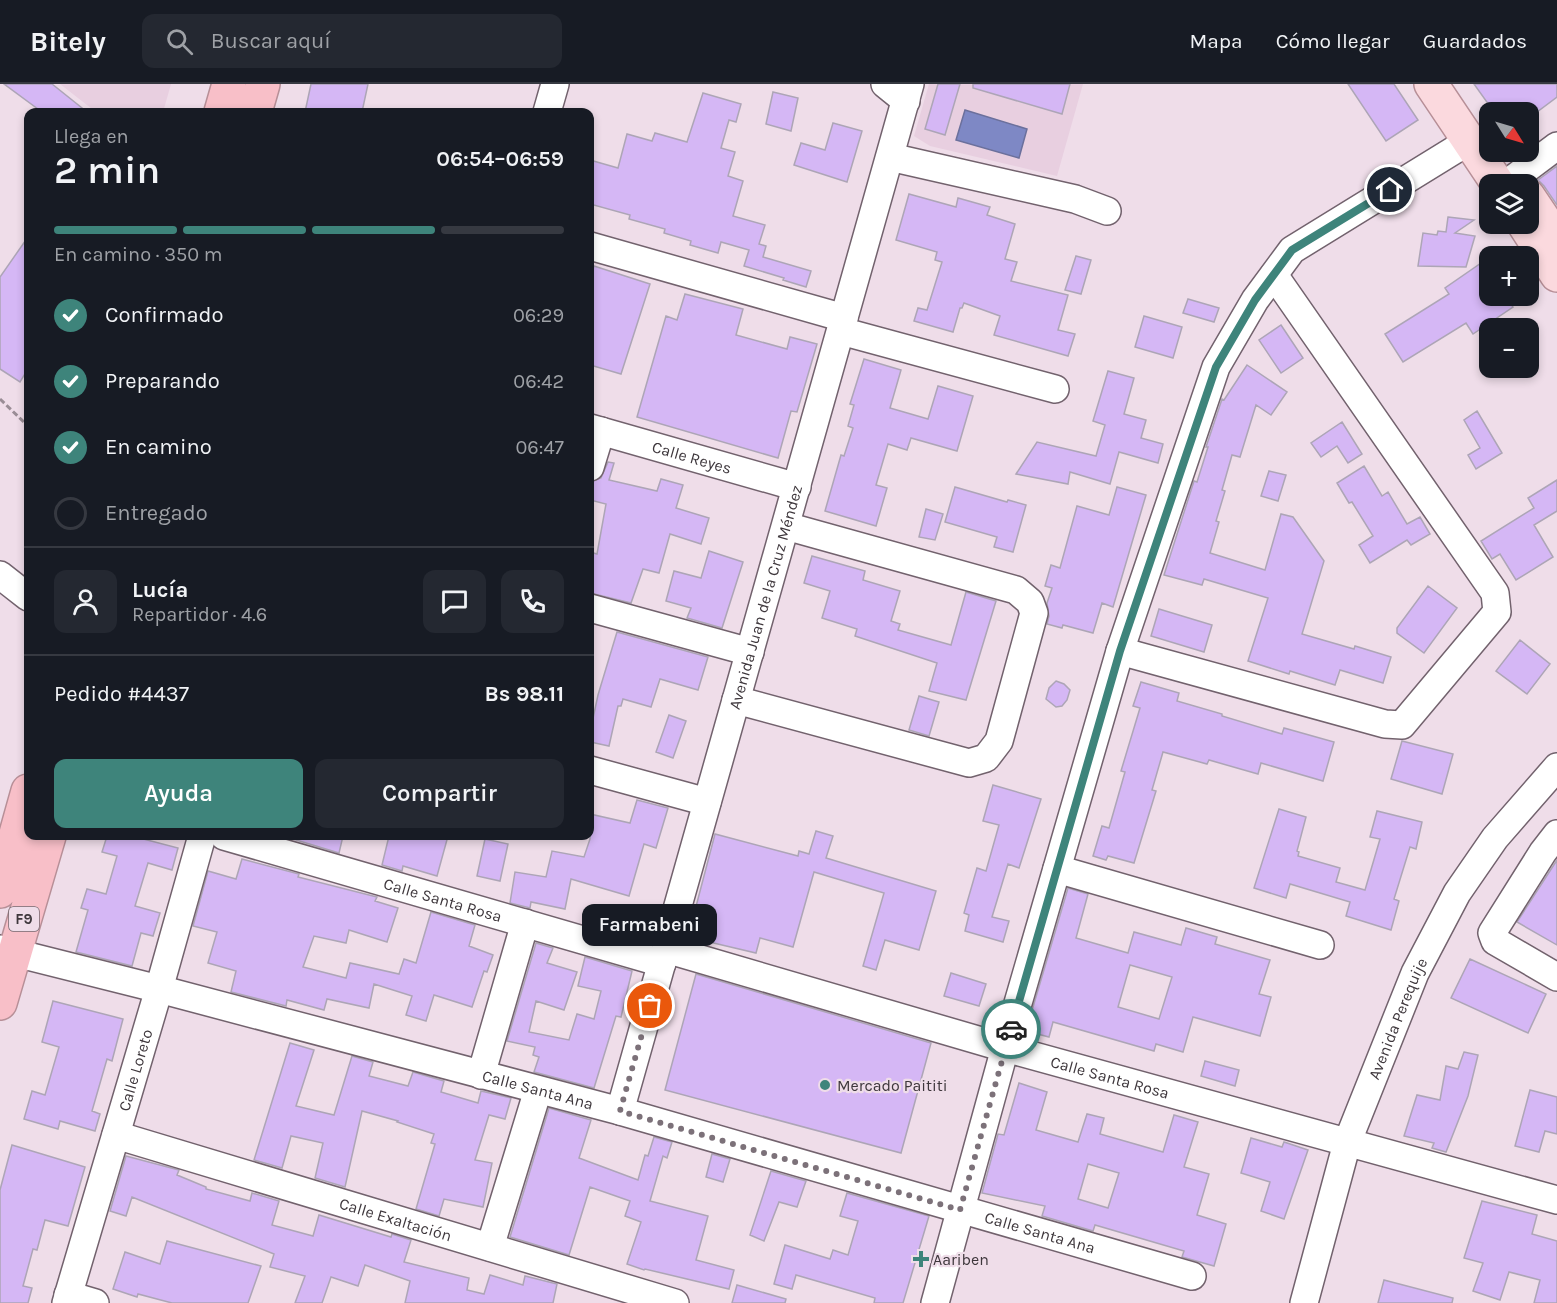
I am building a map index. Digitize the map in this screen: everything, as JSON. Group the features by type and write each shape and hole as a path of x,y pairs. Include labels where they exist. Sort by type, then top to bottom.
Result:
{"highway":[{"path":"222,108 229,84"},
{"path":"256,108 263,84"},
{"name":"F9","path":"0,891 24,805"},
{"name":"F9","path":"0,1003 7,951 48,840"}],"main road":[{"path":"1431,84 1557,239"},
{"path":"1454,84 1503,170"},
{"path":"1530,234 1557,275"}],"street":[{"path":"548,108 555,84"},
{"path":"885,84 908,92"},
{"name":"Avenida Juan de la Cruz Méndez","path":"620,1111 908,92"},
{"path":"935,1303 1005,1048 1120,651 1216,367 1255,300 1292,250 1503,170 1557,146"},
{"path":"890,157 1075,199 1107,211"},
{"path":"594,247 1055,389"},
{"path":"1120,651 1384,724 1402,725 1497,612 1495,593 1274,274"},
{"name":"Calle Reyes","path":"595,429 797,487"},
{"path":"736,700 969,763 986,758 999,741 1034,613 1030,602 1016,590 786,526"},
{"path":"0,575 24,594"},
{"path":"594,609 750,652"},
{"name":"Avenida Perequije","path":"1304,1303 1347,1143 1414,974 1457,893 1495,838 1557,767"},
{"path":"594,771 707,802"},
{"path":"1557,834 1543,852 1492,933 1495,941 1557,977"},
{"name":"Calle Loreto","path":"67,1299 201,840"},
{"name":"Calle Santa Rosa","path":"238,840 525,923 664,956 1557,1200"},
{"path":"1058,869 1320,945"},
{"path":"481,1075 525,923"},
{"name":"Calle Santa Ana","path":"7,951 620,1111 1192,1276"},
{"path":"490,1247 538,1090"},
{"name":"Calle Exaltación","path":"116,1135 675,1303"},
{"path":"67,1299 95,1303"}],"path":[{"path":"0,399 24,422"}],"shaded area":[{"path":"60,84 171,84 164,108 91,108"},
{"path":"929,84 1083,84 1057,176 930,146 914,136"}],"water":[{"path":"965,110 1027,129 1019,158 956,140"}],"building":[{"path":"4,84 52,84 82,108 37,108"},
{"path":"311,84 368,84 363,108 306,108"},
{"path":"938,84 960,84 945,135 925,129"},
{"path":"973,84 1070,84 1062,114 973,88"},
{"path":"1348,84 1394,84 1418,120 1386,141"},
{"path":"1474,84 1557,84 1557,97 1539,110 1539,102 1487,102"},
{"path":"773,92 798,98 791,131 766,124"},
{"path":"703,93 741,104 736,122 729,120 721,148 735,152 728,176 743,181 733,216 765,225 759,244 766,246 763,257 811,271 806,287 744,266 749,250 721,242 718,253 690,245 691,241 664,233 665,229 629,219 630,215 594,205 594,161 618,168 627,134 652,141 655,133 687,142"},
{"path":"833,123 862,131 847,182 794,165 801,143 825,150"},
{"path":"1557,166 1557,205 1539,181"},
{"path":"909,194 956,207 958,198 990,207 987,215 1015,224 1005,259 1017,262 1011,281 1068,295 1058,330 1075,334 1068,356 994,335 1000,316 964,303 960,308 953,332 914,321 918,308 927,310 942,262 935,260 937,252 896,240"},
{"path":"1448,217 1474,220 1455,233 1475,236 1466,267 1418,266 1423,233 1437,235 1438,231 1446,232"},
{"path":"24,243 24,376 20,382 0,369 0,277"},
{"path":"1076,256 1091,260 1081,294 1065,290"},
{"path":"1479,264 1479,306 1513,307 1497,318 1479,318 1479,330 1473,334 1466,323 1403,362 1385,334 1449,294 1445,288"},
{"path":"594,266 650,284 621,374 594,366"},
{"path":"685,294 743,309 736,335 787,349 790,337 817,344 797,412 791,411 778,458 637,417 666,316 677,320"},
{"path":"1188,299 1219,308 1214,322 1183,313"},
{"path":"1144,316 1182,327 1173,358 1135,347"},
{"path":"1281,325 1303,358 1281,373 1259,340"},
{"path":"864,359 901,370 890,408 928,419 938,386 973,396 957,451 911,438 907,450 888,444 876,485 887,488 876,526 825,511 841,455 844,456 853,428 848,426 854,405 850,404"},
{"path":"1247,365 1287,392 1271,415 1256,405 1240,457 1232,455 1222,490 1225,491 1210,553 1265,570 1281,514 1293,517 1324,561 1302,634 1391,657 1383,683 1340,670 1335,685 1248,661 1268,598 1204,579 1202,585 1164,575 1194,481 1197,482 1222,399 1224,400"},
{"path":"1108,371 1134,378 1124,414 1146,420 1141,438 1163,444 1158,463 1119,452 1110,484 1070,472 1068,484 1016,474 1037,442 1096,456 1105,425 1093,421"},
{"path":"1477,411 1502,453 1476,469 1468,455 1480,448 1464,420"},
{"path":"1342,422 1362,454 1348,463 1337,446 1321,457 1311,443"},
{"path":"608,462 614,463 609,480 657,491 661,479 683,485 676,508 709,518 701,544 670,534 659,573 643,569 631,603 594,594 594,553 597,554 606,504 594,501 594,481 601,478"},
{"path":"1364,466 1382,496 1388,492 1407,524 1420,517 1430,534 1411,545 1407,540 1370,563 1359,545 1373,536 1337,483"},
{"path":"1269,471 1286,475 1278,501 1261,496"},
{"path":"1557,480 1557,511 1534,525 1553,557 1516,580 1500,554 1492,559 1481,541 1534,508 1528,498"},
{"path":"955,487 1026,505 1013,552 994,547 997,537 945,522"},
{"path":"1117,487 1146,495 1113,607 1102,603 1093,633 1063,625 1062,628 1047,624 1049,616 1047,603 1052,588 1045,586 1051,565 1060,568 1077,506 1109,515"},
{"path":"926,509 943,514 935,540 919,537"},
{"path":"709,551 743,562 722,628 687,618 691,608 666,601 674,571 701,578"},
{"path":"812,556 865,571 863,580 900,591 891,621 900,624 898,630 951,645 966,592 996,601 966,700 929,691 937,663 855,636 857,629 822,618 830,591 804,583"},
{"path":"1428,586 1457,608 1424,653 1397,633 1397,628"},
{"path":"1159,609 1212,625 1204,652 1151,636"},
{"path":"617,632 708,657 698,690 660,679 651,707 623,699 621,706 618,706 609,746 594,743 594,714"},
{"path":"1520,640 1550,664 1527,694 1496,671"},
{"path":"1056,681 1064,684 1070,690 1067,700 1062,706 1056,707 1046,699 1049,688"},
{"path":"1141,682 1179,693 1177,701 1222,714 1222,716 1282,734 1284,728 1334,742 1323,781 1261,763 1258,774 1209,760 1207,764 1163,752 1152,790 1156,791 1134,863 1108,856 1106,860 1093,856 1102,826 1109,828 1125,772 1121,771 1140,708 1133,706"},
{"path":"919,696 939,702 929,736 909,730"},
{"path":"669,715 686,721 673,758 656,752"},
{"path":"1402,741 1453,754 1442,794 1391,779"},
{"path":"993,785 1041,799 1019,868 1008,864 992,917 1009,921 1003,942 965,931 969,915 964,913 977,868 986,871 999,825 983,821"},
{"path":"637,800 668,808 656,848 644,844 629,896 571,879 565,909 531,902 530,908 510,903 515,872 546,877 552,851 584,857 590,840 594,840 594,815 630,823"},
{"path":"1279,809 1306,817 1297,851 1298,856 1340,868 1336,882 1365,890 1380,839 1370,837 1377,811 1422,822 1416,849 1410,847 1394,899 1399,901 1391,930 1346,916 1350,902 1290,884 1286,898 1254,888"},
{"path":"816,831 833,836 826,858 936,891 919,950 885,940 876,970 863,966 884,893 814,872 793,947 760,938 756,953 688,937 715,834 798,856 799,851 809,854"},
{"path":"106,840 147,840 178,848 172,870 148,863 135,906 160,913 153,936 141,933 132,966 76,952 88,910 81,908 87,889 106,894 117,856 102,852"},
{"path":"296,840 342,840 339,853"},
{"path":"388,840 447,840 437,876 403,866 402,871 382,865"},
{"path":"485,840 508,844 500,881 477,876"},
{"path":"242,859 299,874 298,877 377,897 375,901 398,908 387,942 349,930 346,943 314,936 303,967 346,978 350,963 399,974 404,959 416,963 431,912 475,925 469,946 493,955 487,972 484,971 472,1007 434,995 426,1021 406,1015 412,996 374,984 369,1008 327,999 324,1010 287,1000 286,1006 231,992 236,971 208,963 217,932 193,926 208,871 236,879"},
{"path":"1557,860 1557,945 1517,922"},
{"path":"1068,888 1088,894 1076,938 1128,953 1134,932 1181,945 1186,928 1217,937 1215,944 1270,960 1259,994 1271,997 1260,1036 1193,1017 1183,1052 1156,1044 1154,1051 1053,1022 1049,1037 1026,1031","holes":["1130,965 1172,977 1159,1019 1118,1007"]},
{"path":"536,943 553,948 547,963 577,972 564,1010 536,1001 529,1032 569,1040 577,1014 594,1019 601,991 578,986 585,957 632,971 621,1017 616,1016 594,1088 534,1072 539,1057 533,1055 535,1047 507,1041"},
{"path":"1470,959 1546,994 1528,1033 1451,998"},
{"path":"951,973 986,984 979,1006 944,996"},
{"path":"696,974 931,1043 901,1153 665,1090"},
{"path":"53,1001 123,1019 112,1061 107,1059 92,1111 100,1114 95,1131 60,1121 58,1129 24,1119 32,1091 45,1095 59,1047 42,1042"},
{"path":"290,1043 314,1050 296,1106 334,1115 352,1056 373,1062 369,1076 408,1086 413,1072 444,1081 441,1092 478,1103 481,1091 511,1098 505,1119 489,1115 475,1160 492,1163 483,1207 444,1199 439,1216 416,1209 435,1144 431,1143 434,1134 362,1111 345,1187 315,1178 323,1143 291,1136 282,1168 254,1160"},
{"path":"1464,1052 1478,1055 1468,1096 1446,1152 1432,1148 1434,1143 1404,1136 1417,1095 1440,1100 1446,1066 1458,1069"},
{"path":"1205,1061 1239,1070 1235,1086 1201,1076"},
{"path":"1019,1083 1047,1092 1036,1130 1078,1142 1087,1114 1104,1118 1100,1134 1163,1152 1174,1115 1198,1122 1184,1167 1209,1174 1197,1215 1226,1224 1214,1266 1182,1257 1184,1251 1095,1225 1093,1231 1042,1216 1045,1206 982,1193 998,1134 1004,1135","holes":["1088,1164 1119,1173 1108,1208 1078,1199"]},
{"path":"1530,1090 1557,1097 1557,1134 1545,1131 1539,1152 1515,1146"},
{"path":"549,1108 591,1120 579,1158 638,1180 645,1155 648,1156 654,1137 672,1142 667,1158 663,1156 650,1201 708,1216 696,1260 734,1270 729,1289 627,1264 641,1222 625,1216 630,1201 590,1187 569,1255 510,1237"},
{"path":"1251,1138 1282,1147 1284,1142 1308,1150 1284,1219 1261,1211 1270,1182 1241,1173"},
{"path":"12,1145 85,1167 68,1226 45,1220 37,1250 33,1249 23,1286 32,1288 28,1303 0,1303 0,1190"},
{"path":"712,1154 730,1159 723,1182 706,1177"},
{"path":"126,1156 179,1170 177,1175 206,1187 206,1189 250,1201 252,1193 279,1201 272,1225 313,1236 319,1215 391,1237 392,1234 411,1240 404,1262 469,1278 467,1290 484,1294 490,1275 523,1285 525,1276 557,1284 553,1303 405,1303 410,1281 365,1265 358,1286 331,1277 322,1303 295,1303 305,1276 270,1267 274,1254 132,1197 126,1216 110,1211"},
{"path":"771,1171 806,1181 797,1207 779,1202 764,1241 750,1235"},
{"path":"847,1193 929,1216 903,1303 874,1303 875,1298 796,1275 792,1289 774,1284 785,1245 830,1259 833,1250 848,1255 858,1221 840,1216"},
{"path":"1482,1201 1537,1215 1532,1234 1557,1241 1557,1303 1534,1303 1540,1280 1509,1272 1500,1300 1473,1291 1483,1263 1464,1258"},
{"path":"167,1241 261,1266 248,1303 172,1303 138,1294 137,1297 113,1289 125,1252 160,1264"},
{"path":"1384,1280 1453,1298 1452,1303 1378,1303"},
{"path":"737,1285 786,1299 785,1303 732,1303"}],"way so far":[{"path":"650,1006 620,1111 960,1210 1011,1029"}],"place":[{"name":"Farmabeni","path":"650,1006"},
{"name":"Mercado Paititi","path":"825,1085"},
{"name":"Aariben","path":"921,1259"}],"route":[{"path":"1011,1029 1120,651 1216,367 1255,300 1292,250 1390,190"}]}
